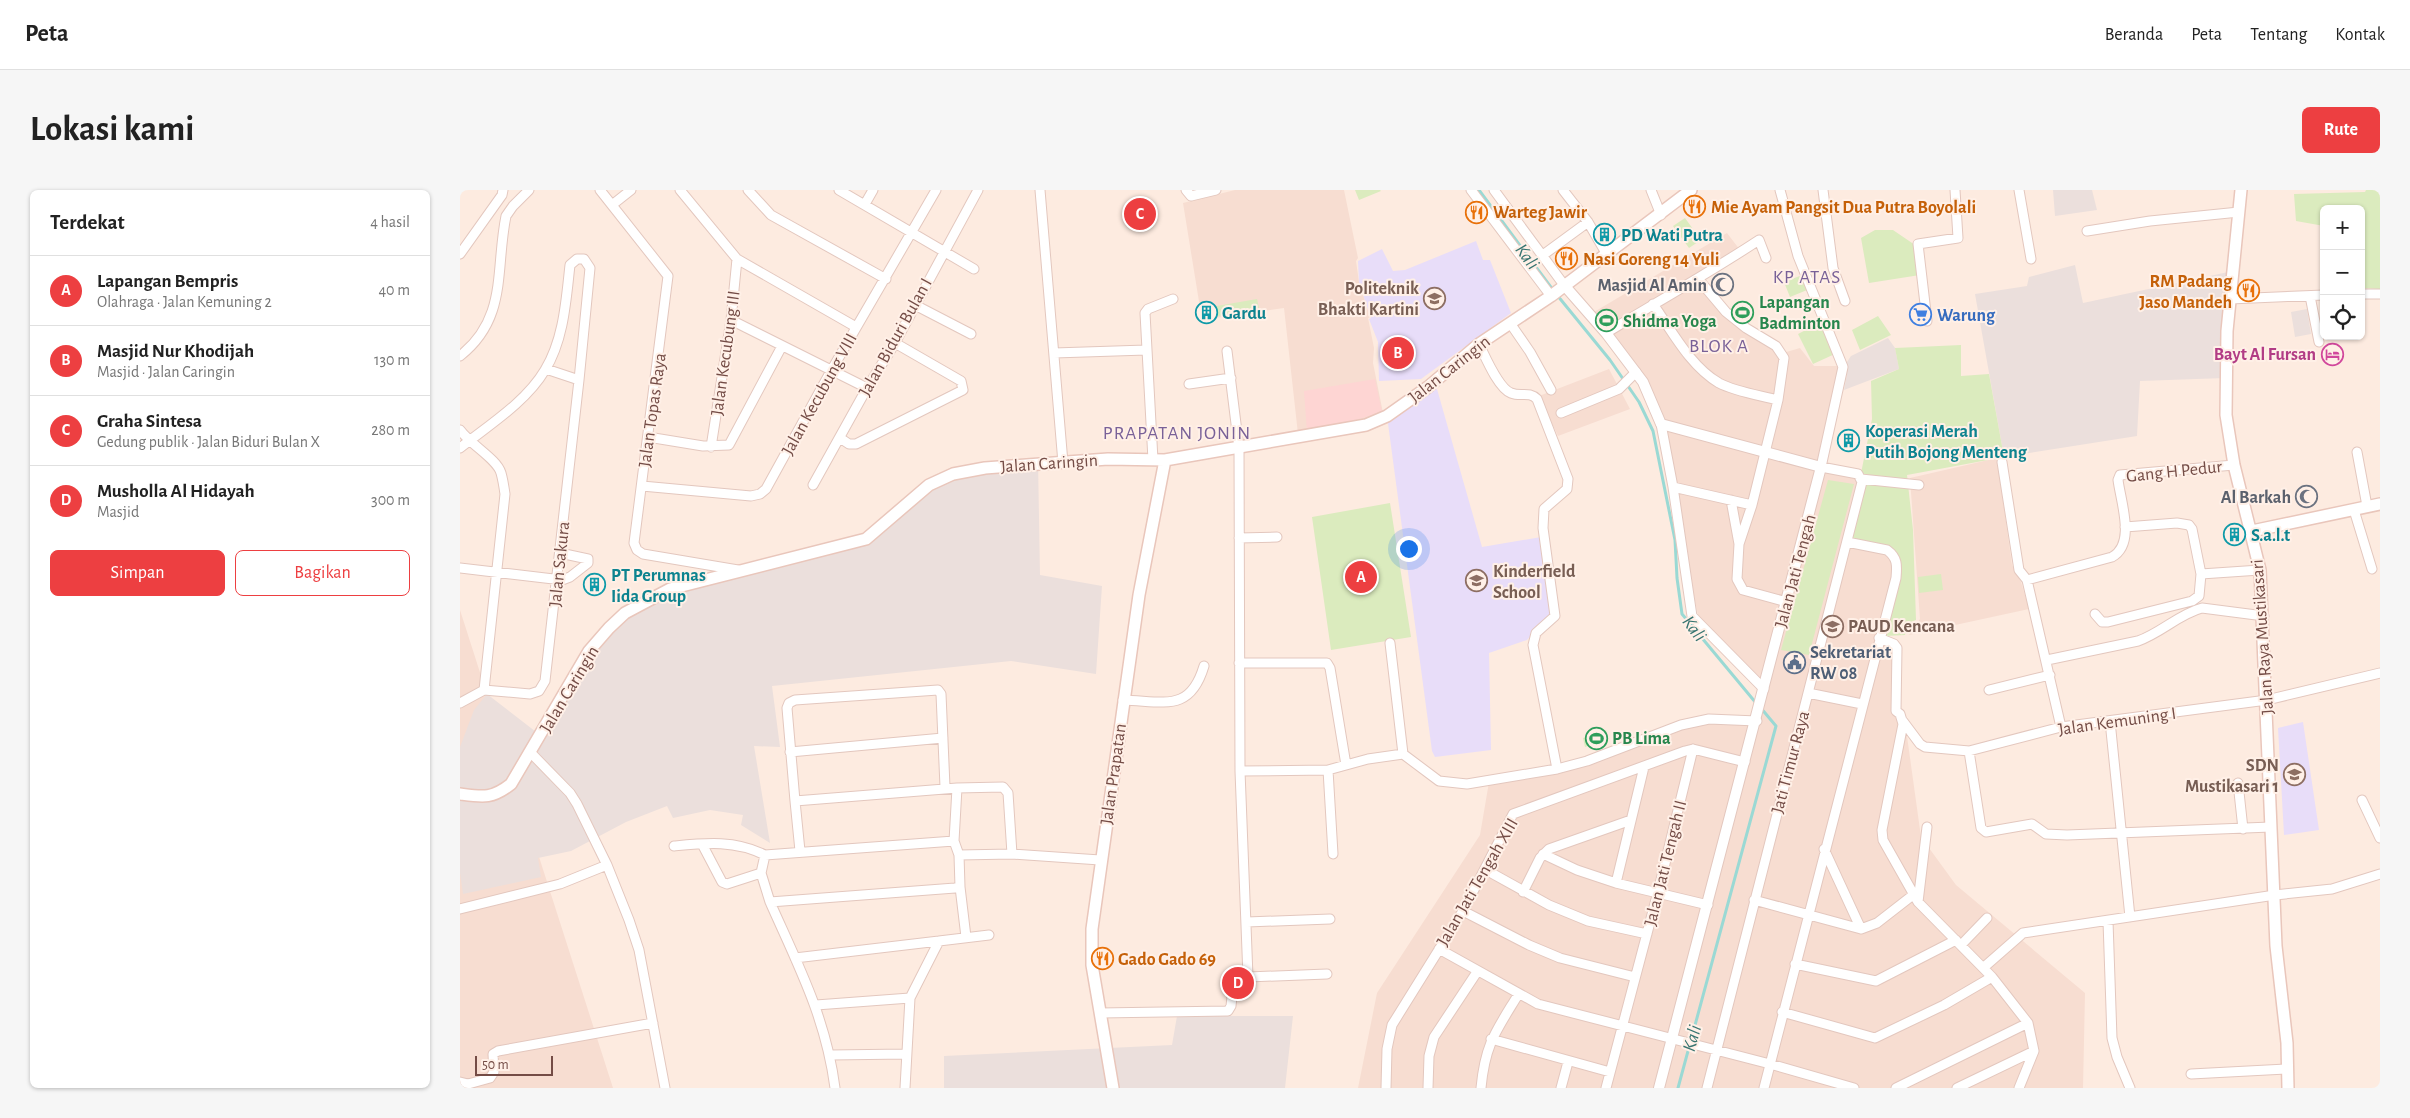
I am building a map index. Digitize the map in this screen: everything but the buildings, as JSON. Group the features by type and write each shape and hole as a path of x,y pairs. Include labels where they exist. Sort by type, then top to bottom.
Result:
{"main road":[{"name":"Jalan Caringin","path":"460,794 483,797 499,794 511,784 589,650 625,613 670,589 866,538 929,485 953,474 985,468 1108,459 1159,460 1239,448 1366,425 1387,416 1428,387 1478,344 1558,290 1606,253 1661,215 1691,190"},
{"name":"Jalan Raya Mustikasari","path":"2241,190 2225,359 2225,394 2234,465 2252,531 2260,570 2264,616 2276,946 2287,1043 2286,1069 2288,1088"},
{"name":"Jalan Prapatan","path":"1113,1088 1092,965 1091,943 1100,860 1159,460"},
{"path":"2252,531 2380,504"}],"street":[{"path":"461,252 502,195 503,190"},
{"path":"460,356 484,331 495,309 506,216 529,190"},
{"name":"Jalan Topas Raya","path":"600,190 668,276 634,543 637,550 643,554 738,570"},
{"path":"612,205 631,190"},
{"path":"680,190 737,259 856,327"},
{"path":"748,190 771,215 886,279"},
{"path":"839,190 974,269"},
{"path":"865,204 873,190"},
{"name":"Jalan Kecubung VIII","path":"642,486 751,496 760,494 766,488 856,327 886,279 936,190"},
{"name":"Jalan Biduri Bulan I","path":"813,485 867,388 895,343 942,252 978,190"},
{"path":"1040,190 1063,463"},
{"path":"1187,192 1191,196 1216,190"},
{"path":"1471,190 1558,290 1606,333 1630,380 1650,396 1661,424 1674,487 1692,616 1764,689"},
{"path":"1494,190 1543,255 1558,290"},
{"path":"1563,190 1588,222 1606,253"},
{"path":"1650,190 1661,215"},
{"path":"1780,190 1798,256 1843,367 1821,467"},
{"path":"1823,190 1834,268 1845,301"},
{"path":"1927,321 1918,244 1958,238 1954,190"},
{"path":"2019,190 2031,259"},
{"path":"2087,231 2150,221 2239,212"},
{"path":"1543,255 1588,222"},
{"path":"1606,333 1652,304 1699,280 1759,240 1766,258"},
{"name":"Jalan Sakura","path":"484,690 530,694 539,691 545,681 558,580 590,268 584,259 577,259 570,265 564,322 546,369"},
{"name":"Jalan Kecubung III","path":"712,447 731,320 737,259"},
{"path":"1699,280 1726,312 1746,328 1759,334 1781,352 1784,367 1778,400 1752,505 1740,544 1737,579 1743,590 1787,602"},
{"path":"2365,294 2380,294"},
{"path":"2230,299 2320,295"},
{"path":"2310,296 2319,342"},
{"path":"1159,460 1146,350 1145,313 1148,309 1173,299"},
{"path":"1652,304 1695,363 1707,375 1721,383 1778,400"},
{"path":"915,305 971,334"},
{"path":"731,320 867,388"},
{"path":"1510,323 1530,352 1550,390"},
{"path":"840,438 850,444 856,444 964,390 961,381 895,343"},
{"path":"1478,344 1506,390 1514,394 1528,394 1537,399 1568,479 1567,489 1544,509 1543,528 1555,616 1536,633 1534,639 1556,769"},
{"path":"648,437 712,447 727,446 731,443 782,346"},
{"path":"1054,353 1146,350"},
{"path":"1227,351 1239,448 1240,771 1248,977"},
{"path":"460,448 523,397 546,369 579,380"},
{"path":"1188,384 1231,378"},
{"path":"1561,413 1630,380"},
{"path":"1661,424 1821,467 1858,474 1862,479 1919,485"},
{"path":"460,430 468,442 495,462 501,472 505,494 484,690 460,703"},
{"path":"2357,452 2367,506"},
{"path":"2002,462 2019,570 2027,580 2061,727"},
{"name":"Gang H Pedur","path":"2125,527 2118,480 2118,477 2122,474 2234,465"},
{"name":"Jalan Jati Tengah","path":"1659,1088 1676,1040 1708,905 1821,467"},
{"name":"Jati Timur Raya","path":"1707,1088 1711,1048 1754,900 1862,479"},
{"path":"1674,487 1752,505"},
{"path":"1731,500 1740,544"},
{"path":"2354,510 2372,569"},
{"path":"2027,580 2118,554 2125,542 2125,527 2177,522 2189,525 2192,530 2201,574 2200,593 2196,599 2108,622 2102,622 2095,614"},
{"path":"1239,538 1277,537"},
{"path":"1764,1088 1807,914 1896,578 1896,559 1887,550 1847,542"},
{"path":"460,568 558,580 570,577 588,563 588,559 560,553"},
{"path":"2201,574 2260,570"},
{"path":"2047,660 2150,637 2193,611 2202,608 2264,616"},
{"path":"1879,638 1894,644 1897,648 1896,711 1902,720 1903,729 1882,835 1915,898 1992,977 2028,1022 2034,1050 2019,1088"},
{"path":"1390,642 1403,754 1439,781 1467,784 1556,769 1587,760 1681,725 1709,719 1758,716"},
{"path":"1239,663 1327,663 1330,668 1346,765"},
{"path":"1123,700 1180,700 1195,689 1204,666"},
{"name":"Jalan Kemuning I","path":"1902,720 1920,744 1926,747 1969,751 2061,727 2267,700 2380,673"},
{"path":"1989,690 2050,676"},
{"path":"800,851 790,752 787,708 789,703 804,699 938,690 941,694 945,788"},
{"path":"1808,693 1862,704"},
{"path":"2110,721 2130,917"},
{"path":"790,752 942,738"},
{"path":"1693,749 1745,762"},
{"name":"Jalan Jati Tengah XIII","path":"1386,1088 1387,1049 1392,1025 1486,870 1513,814 1693,749"},
{"name":"Jalan Jati Tengah II","path":"1606,1088 1658,892 1693,749"},
{"path":"1969,751 1984,831 1990,832 2032,824 2046,834 2271,827"},
{"path":"531,752 570,793 607,865 640,950 665,1088"},
{"path":"1240,771 1328,770 1403,754"},
{"path":"1616,882 1644,767"},
{"path":"1328,770 1333,854"},
{"path":"2238,783 2243,829"},
{"path":"795,801 945,788 1003,787 1007,789 1012,854"},
{"path":"957,788 954,841 959,855 960,887 966,937"},
{"path":"2362,800 2380,838"},
{"path":"1523,892 1543,854 1569,841 1630,820"},
{"path":"1754,900 1861,928 1877,923 1915,898 1928,826"},
{"path":"674,846 702,844 741,845 765,855 954,841"},
{"path":"702,844 722,882 727,884 760,873"},
{"path":"1824,849 1861,928"},
{"path":"959,855 1012,854 1100,860"},
{"path":"1543,854 1577,870 1616,882 1708,905"},
{"path":"765,855 760,873 770,902 816,1005 831,1055 835,1088"},
{"path":"460,909 560,884 607,865"},
{"path":"1486,870 1523,892 1588,921 1647,934"},
{"path":"1983,968 2023,933 2275,895 2332,889 2380,874"},
{"path":"770,902 960,887"},
{"path":"1462,911 1529,945 1560,958 1635,977"},
{"path":"1795,964 1876,981 1958,943 1987,918"},
{"path":"1247,922 1330,920"},
{"path":"2108,921 2112,1038 2117,1057 2130,1088"},
{"path":"795,958 989,935"},
{"path":"904,1088 910,998 939,941"},
{"path":"1439,949 1518,995 1548,1007 1622,1024 1854,1088"},
{"path":"1428,1088 1429,1056 1434,1037 1476,972"},
{"path":"1100,1013 1228,1011 1231,1006 1234,978 1327,974"},
{"path":"1782,1012 1875,1038 1944,1005 1992,977"},
{"path":"1481,1088 1483,1061 1491,1039 1518,995"},
{"path":"816,1005 910,998"},
{"path":"1896,1088 2028,1022"},
{"path":"466,1085 490,1078 494,1072 493,1054 498,1051 653,1023"},
{"path":"1491,1039 1568,1062 1610,1072"},
{"path":"1957,1088 2034,1050"},
{"path":"831,1055 906,1054"},
{"path":"1561,1088 1568,1062"},
{"path":"2191,1074 2286,1069"}],"shaded area":[{"path":"1235,190 1344,190 1358,258 1356,261 1359,282 1370,317 1368,318 1374,348 1373,363 1383,413 1343,426 1298,434 1284,308 1202,320 1183,203"},
{"path":"2053,190 2092,190 2097,210 2055,216"},
{"path":"1727,233 1740,250 1699,280 1715,301 1783,353 1800,348 1814,366 1847,366 1818,471 1861,479 1902,556 1879,638 1896,646 1897,713 1906,729 1921,837 1956,885 2085,993 2083,1088 1358,1088 1377,993 1480,835 1489,782 1562,767 1707,721 1757,720 1764,689 1698,616 1661,424 1642,385 1589,315"},
{"name":"Politeknik Bhakti Kartini","path":"1476,241 1483,260 1490,260 1511,313 1421,379 1379,381 1378,342 1369,319 1371,318 1359,283 1358,261 1382,249 1393,271 1405,270"},
{"path":"2075,265 2083,303 2233,271 2225,378 2140,381 2137,436 2004,457 1975,294 2027,286 2029,277"},
{"path":"2307,309 2311,334 2295,337 2291,312"},
{"path":"1888,338 1895,348 1899,369 1844,390 1847,374 1845,365 1851,356"},
{"path":"1609,369 1630,409 1558,436 1539,396"},
{"path":"1375,379 1382,412 1307,432 1304,391"},
{"name":"Kinderfield School","path":"1435,382 1482,547 1541,537 1550,614 1527,640 1489,653 1491,750 1435,757 1432,751 1387,416"},
{"path":"1997,458 2012,565 2021,582 2029,609 1909,635 1920,619 1910,478"},
{"path":"1038,460 1040,575 1102,586 1096,674 1011,661 772,686 780,747 754,746 770,843 741,825 743,815 710,810 673,818 667,806 626,822 571,851 538,858 541,877 463,894 460,873 460,747 474,710 487,694 540,735 590,649 622,612 668,589 868,540 929,484"},
{"path":"460,610 613,1088 460,1088"},
{"path":"2303,722 2319,830 2284,835 2278,728"},
{"path":"1177,1016 1293,1016 1285,1088 944,1088 944,1056 1172,1045"}],"green space":[{"path":"1355,190 1380,190 1381,191 1359,200"},
{"path":"2366,190 2380,190 2380,289 2365,288 2365,205 2320,205 2320,225 2296,221 2294,194 2365,192"},
{"path":"1685,218 1701,240 1689,248 1673,226"},
{"path":"1875,230 1893,230 1915,245 1920,275 1869,283 1861,238"},
{"path":"1805,274 1812,288 1790,297 1784,282"},
{"path":"1257,299 1259,308 1213,317 1211,307"},
{"name":"Lapangan Badminton","path":"1747,301 1754,317 1746,323 1730,309"},
{"path":"1878,316 1891,335 1860,350 1852,330"},
{"path":"1823,321 1837,353 1813,364 1798,334"},
{"path":"1961,345 1961,376 1989,374 2004,457 1907,475 1913,530 1916,620 1908,623 1905,635 1885,636 1896,559 1892,553 1847,542 1872,419 1871,381 1899,369 1895,348"},
{"path":"1828,480 1854,484 1809,655 1781,650"},
{"path":"1390,503 1411,637 1331,650 1312,517"},
{"path":"1941,574 1943,590 1919,593 1918,577"},
{"name":"PB Lima","path":"1606,730 1608,739 1585,747 1583,738"}],"waterway":[{"name":"Kali","path":"1479,190 1553,290"},
{"name":"Kali","path":"1557,295 1610,360 1639,402 1653,431 1675,540 1677,578 1682,614 1756,703"},
{"name":"Kali","path":"1678,1088 1776,726 1760,707"}],"place":[{"name":"Mie Ayam Pangsit Dua Putra Boyolali","path":"1695,207"},
{"name":"Warteg Jawir","path":"1477,212"},
{"name":"Graha Sintesa","path":"1140,214"},
{"name":"PD Wati Putra","path":"1605,235"},
{"name":"Nasi Goreng 14 Yuli","path":"1567,259"},
{"name":"Masjid Al Amin","path":"1723,285"},
{"name":"RM Padang Jaso Mandeh","path":"2248,291"},
{"name":"Politeknik Bhakti Kartini","path":"1435,298"},
{"name":"Lapangan Badminton","path":"1743,312"},
{"name":"Gardu","path":"1206,313"},
{"name":"Warung","path":"1921,315"},
{"name":"Shidma Yoga","path":"1607,321"},
{"name":"Masjid Nur Khodijah","path":"1398,353"},
{"name":"Bayt Al Fursan","path":"2332,354"},
{"name":"Koperasi Merah Putih Bojong Menteng","path":"1849,441"},
{"name":"Al Barkah","path":"2307,497"},
{"name":"S.a.l.t","path":"2235,535"},
{"name":"Lapangan Bempris","path":"1361,577"},
{"name":"Kinderfield School","path":"1477,581"},
{"name":"PT Perumnas Iida Group","path":"595,585"},
{"name":"PAUD Kencana","path":"1832,626"},
{"name":"Sekretariat RW 08","path":"1794,662"},
{"name":"PB Lima","path":"1596,738"},
{"name":"SDN Mustikasari 1","path":"2295,775"},
{"name":"Gado Gado 69","path":"1102,959"},
{"name":"Musholla Al Hidayah","path":"1238,983"}],"district":[{"name":"KP ATAS","path":"1807,276"},
{"name":"BLOK A","path":"1719,345"},
{"name":"PRAPATAN JONIN","path":"1177,432"}]}
